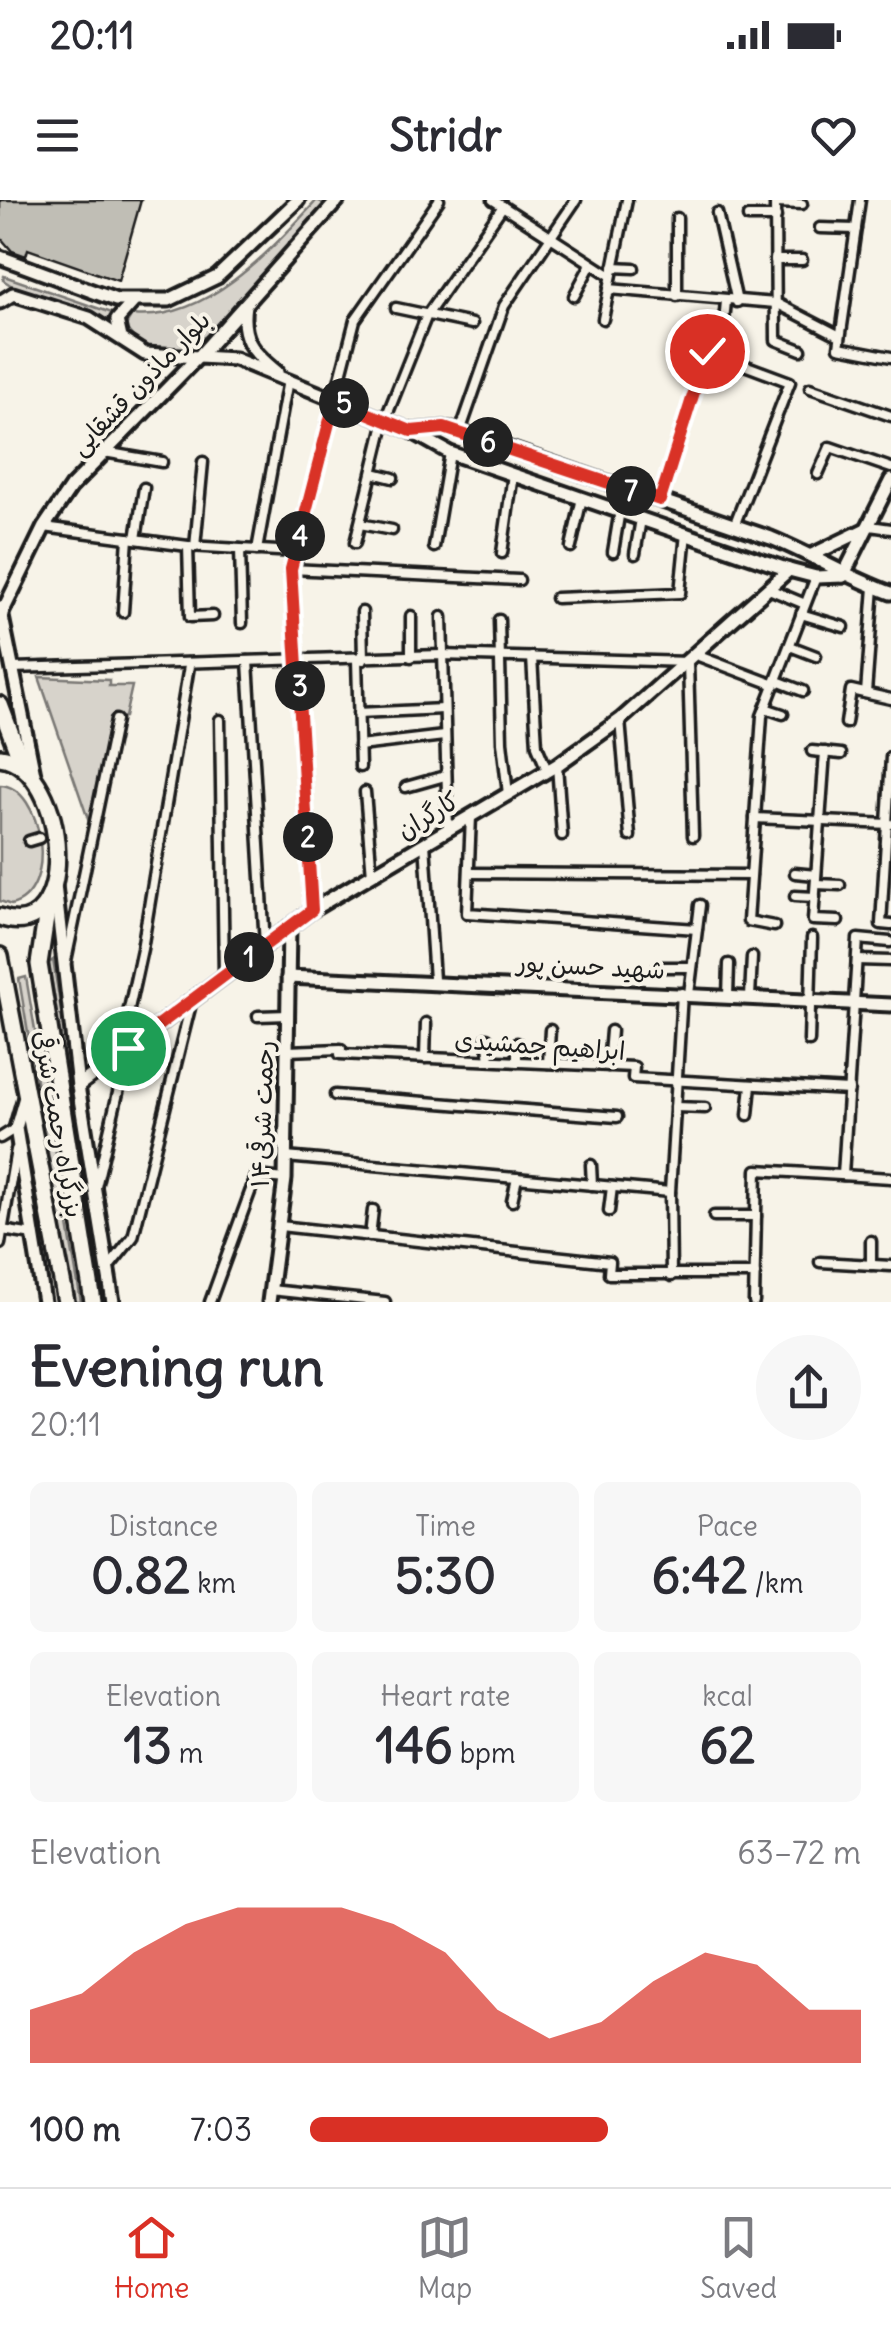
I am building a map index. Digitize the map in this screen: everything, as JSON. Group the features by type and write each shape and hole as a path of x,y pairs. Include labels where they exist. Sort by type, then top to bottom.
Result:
{"highway":[{"path":"1,712 30,774"},
{"path":"0,757 12,759 30,774"},
{"name":"بزرگراه رحمت شرقی","path":"30,774 55,837 40,973 93,1302"},
{"path":"0,916 29,918 52,891"},
{"name":"بزرگراه رحمت شرقی","path":"0,956 66,1302"},
{"path":"7,978 23,972 40,973"}],"street":[{"name":"بلوار ماذون قشقایی","path":"2,262 116,300 168,300 217,278 298,200"},
{"name":"بلوار ماذون قشقایی","path":"1,610 44,527 71,487 201,354 337,200"},
{"path":"312,910 291,569 355,320 439,200"},
{"path":"493,200 506,205 590,266 612,272 634,268"},
{"path":"460,432 504,306 576,200"},
{"path":"603,319 626,200"},
{"path":"860,200 839,347 890,357 891,346"},
{"path":"801,350 776,340 776,201 802,204"},
{"path":"355,543 385,420 427,314 506,205"},
{"path":"717,214 737,302"},
{"path":"748,217 776,217"},
{"path":"677,218 678,296"},
{"path":"820,228 856,229"},
{"path":"776,260 802,260"},
{"path":"574,296 590,266"},
{"path":"0,286 13,294 89,318 145,354 201,354 235,359 411,431 450,454 789,570 816,577 843,576"},
{"path":"609,289 726,302 776,303 840,336"},
{"path":"0,302 13,294"},
{"path":"122,338 118,320 134,302"},
{"path":"724,333 726,302"},
{"path":"245,305 242,325 251,352 288,380"},
{"path":"396,308 472,324"},
{"path":"660,500 707,351 790,382 734,526"},
{"path":"257,550 288,380"},
{"path":"810,388 891,416"},
{"path":"411,431 444,428 460,432 812,555 843,576 891,593"},
{"path":"818,474 830,447 891,468"},
{"path":"104,452 162,462"},
{"path":"434,547 450,454"},
{"path":"203,462 192,547 190,618 214,616"},
{"path":"374,473 393,478"},
{"path":"502,553 513,474"},
{"path":"843,576 891,480"},
{"path":"123,612 132,539 144,488"},
{"path":"571,547 582,497"},
{"path":"613,552 620,510"},
{"path":"635,554 641,518"},
{"path":"360,524 392,530"},
{"path":"812,555 870,526 891,530"},
{"path":"44,527 192,547 295,552"},
{"path":"556,598 680,593 686,534"},
{"path":"240,550 242,622"},
{"path":"291,569 519,580"},
{"name":"کارگران","path":"78,1086 312,910 552,768 620,720 789,570"},
{"path":"774,926 748,922 765,708 816,577"},
{"path":"866,693 874,587"},
{"path":"769,589 844,627"},
{"path":"1,610 30,774"},
{"path":"360,767 362,612"},
{"path":"411,616 411,657"},
{"path":"442,616 448,830"},
{"path":"499,620 508,794"},
{"path":"790,646 816,656"},
{"path":"12,668 441,656 692,659 803,691"},
{"path":"532,658 536,746 552,768 562,835"},
{"path":"692,659 693,836"},
{"path":"248,661 265,945"},
{"path":"95,1191 124,1052 189,666"},
{"path":"846,723 851,690 891,698"},
{"path":"765,708 782,714"},
{"path":"358,714 443,709"},
{"path":"63,974 116,720"},
{"path":"220,720 224,975"},
{"path":"620,720 630,836"},
{"path":"359,746 444,736"},
{"path":"812,751 842,754"},
{"path":"826,752 813,920 838,920"},
{"path":"891,757 886,906 881,924 891,925"},
{"path":"406,786 446,776"},
{"path":"365,792 372,875"},
{"path":"471,816 467,913 697,929"},
{"path":"755,818 889,824"},
{"path":"425,843 434,980"},
{"path":"468,873 751,875"},
{"path":"795,874 840,885"},
{"path":"52,891 78,1086 114,1302"},
{"path":"795,896 814,897"},
{"path":"672,1276 670,1192 676,1081 700,904"},
{"name":"۱۴رحمت شرقی","path":"269,1296 285,1179 289,927"},
{"path":"808,1041 812,938"},
{"path":"843,1175 858,939 890,942"},
{"path":"750,997 752,957"},
{"path":"857,960 891,962"},
{"path":"728,996 729,964"},
{"path":"658,967 692,967"},
{"name":"شهید حسن پور","path":"288,977 434,980 891,1005"},
{"path":"0,1000 7,978"},
{"path":"108,1268 133,1238 192,998"},
{"path":"258,1016 288,1015"},
{"path":"424,1058 426,1022"},
{"path":"548,1063 550,1030"},
{"path":"608,1066 612,1031"},
{"path":"488,1038 490,1060"},
{"path":"517,1043 517,1062"},
{"name":"ابراهیم جمشیدی","path":"287,1051 634,1066 634,1078 849,1090"},
{"path":"748,1114 751,1085"},
{"path":"27,1088 16,1128 44,1302"},
{"path":"335,1095 617,1117"},
{"path":"675,1107 705,1108"},
{"path":"0,1138 16,1128"},
{"path":"0,1244 5,1173 18,1144"},
{"path":"286,1157 670,1192"},
{"path":"591,1165 592,1185"},
{"path":"754,1302 758,1170 891,1178"},
{"path":"210,1302 256,1176 285,1179"},
{"path":"512,1201 517,1178"},
{"path":"609,1211 612,1187"},
{"path":"370,1236 374,1210"},
{"path":"714,1216 756,1216"},
{"path":"280,1226 610,1262 609,1274 755,1274"},
{"path":"2,1230 33,1234"},
{"path":"870,1241 871,1265"},
{"path":"820,1262 891,1266"},
{"path":"269,1296 386,1302"}],"shaded area":[{"path":"317,200 326,204 209,334 173,352 142,348 125,327 132,315 159,314 211,295 258,260"},
{"path":"4,276 115,314 111,325 21,292 3,280"},
{"path":"39,677 109,680 109,686 132,686 125,717 110,718 90,825"},
{"path":"0,785 15,790 27,802 40,841 36,881 26,896 11,905 0,901"},
{"path":"53,960 107,1302 103,1302 49,963"},
{"path":"26,977 81,1302 73,1302 19,979"}],"building":[{"path":"0,200 141,200 118,281 28,249 26,256 12,251 0,237"}],"route":[{"path":"128,1048 312,910 291,569 335,400 411,431 444,428 460,432 660,500 707,351"}]}
